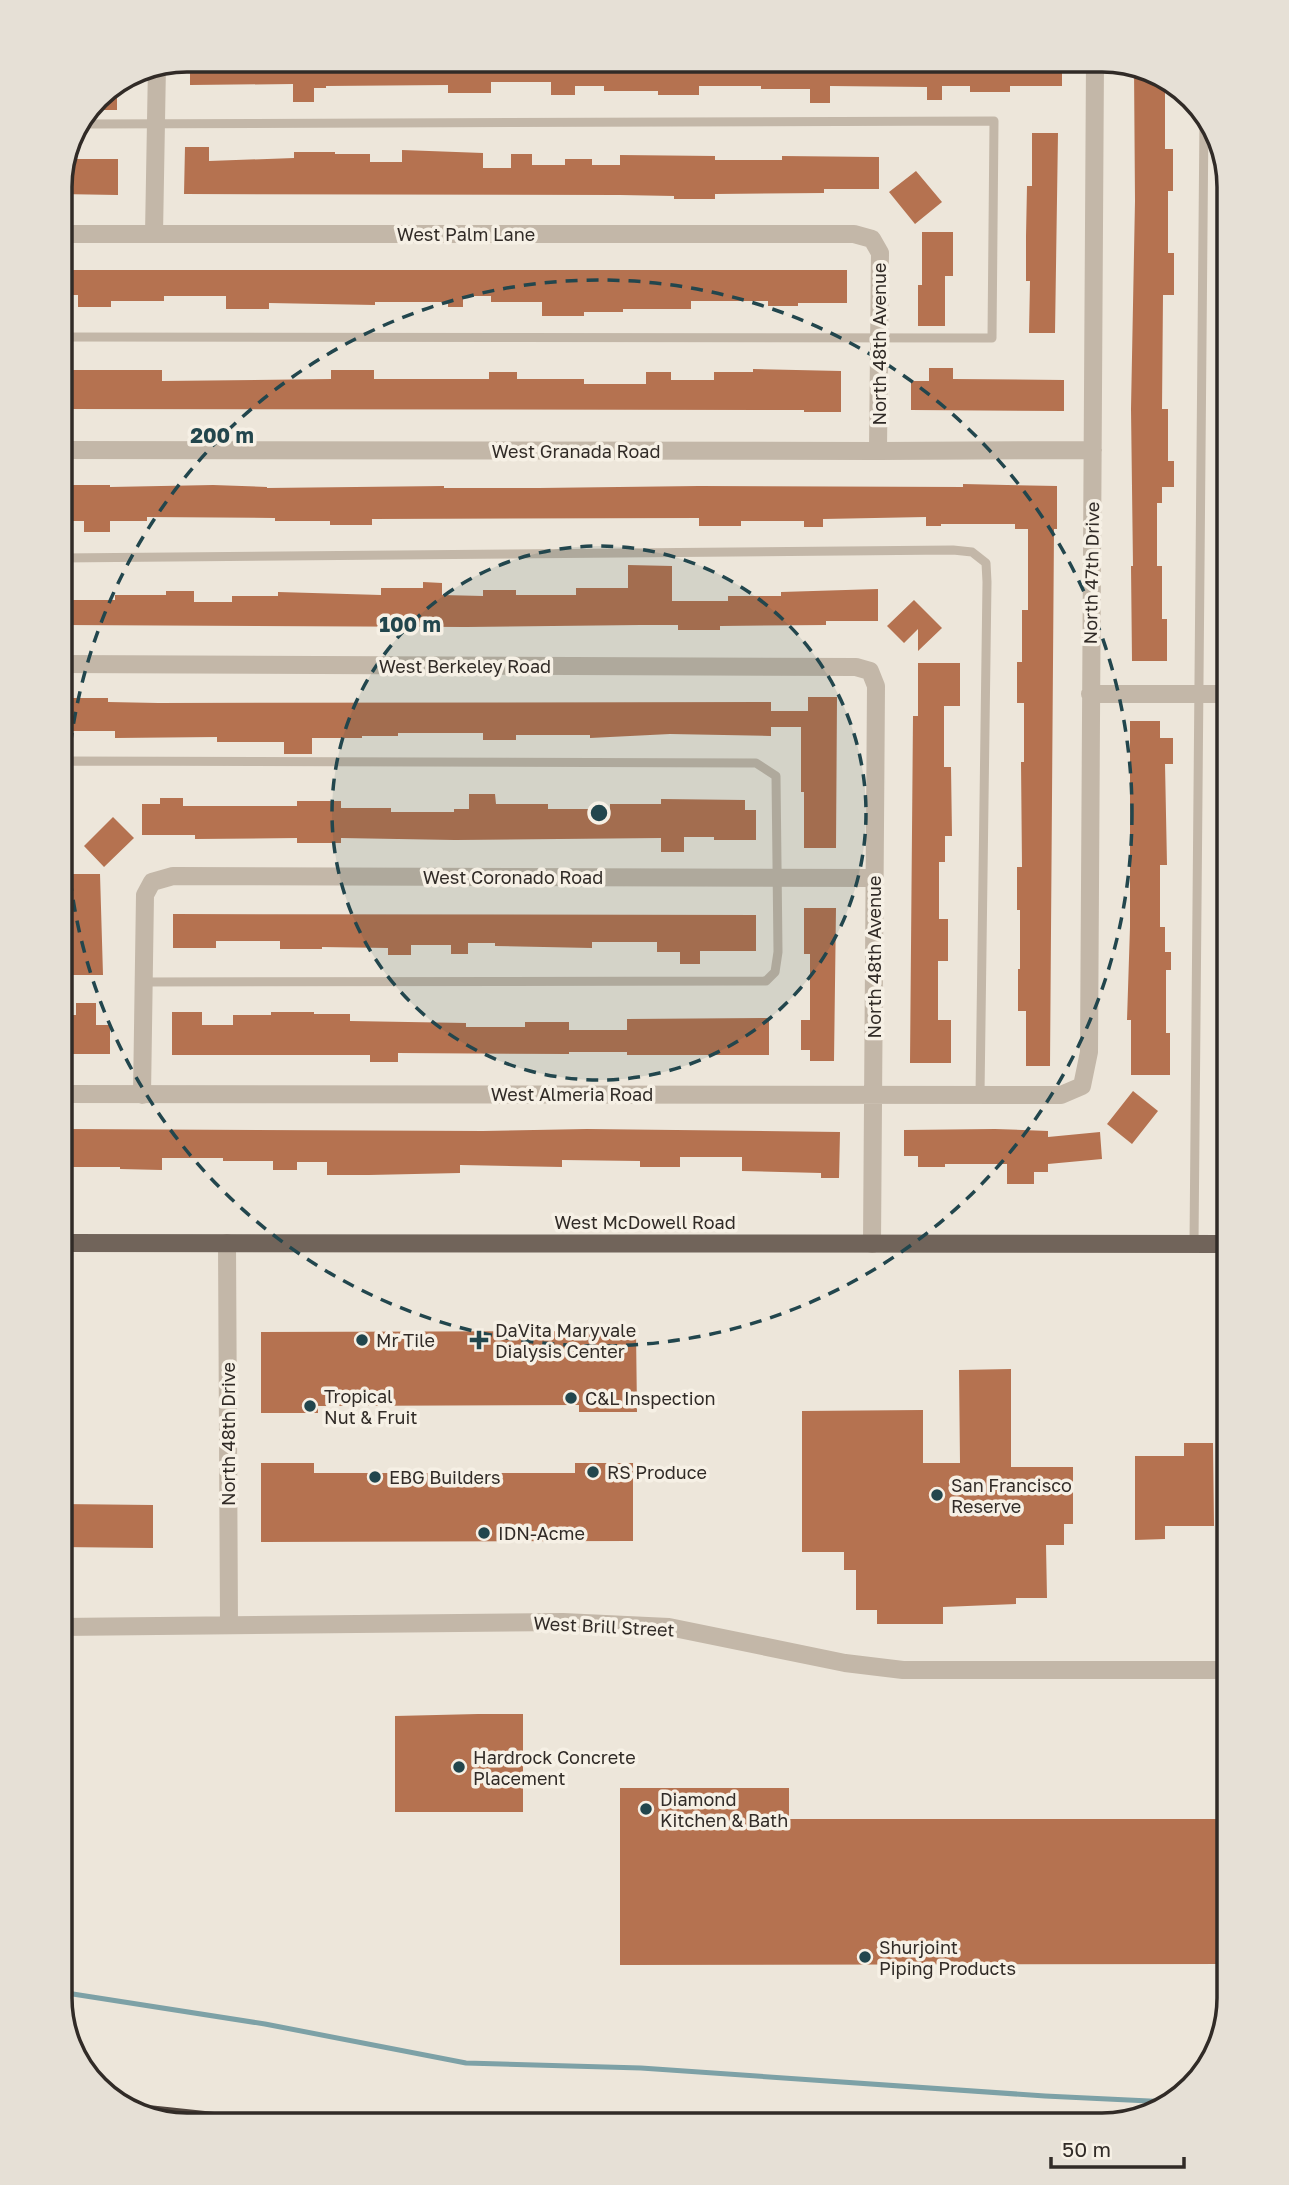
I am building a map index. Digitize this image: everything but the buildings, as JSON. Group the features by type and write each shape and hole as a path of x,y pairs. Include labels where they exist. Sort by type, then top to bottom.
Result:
{"main road":[{"name":"West McDowell Road","path":"72,1242 1217,1244"}],"street":[{"name":"North 47th Drive","path":"1082,1086 1089,1052 1095,72"},
{"path":"154,234 157,76"},
{"name":"West Palm Lane","path":"72,234 854,233 872,239"},
{"name":"North 48th Avenue","path":"872,239 880,253 878,451"},
{"name":"West Granada Road","path":"72,450 1093,450"},
{"name":"West Berkeley Road","path":"72,664 856,667 870,671"},
{"name":"North 48th Avenue","path":"870,671 876,686 872,1244"},
{"path":"1090,694 1217,694"},
{"name":"West Coronado Road","path":"144,982 145,895 152,882 173,876 875,878"},
{"path":"142,1095 144,982"},
{"name":"West Almeria Road","path":"72,1094 1061,1095 1082,1086"},
{"name":"North 48th Drive","path":"227,1242 229,1625"},
{"name":"West Brill Street","path":"72,1627 563,1622 657,1626 845,1663 903,1670 1217,1670"}],"lane":[{"path":"72,337 992,338 994,121 90,124"},
{"path":"1194,1244 1204,134"},
{"path":"72,558 953,550 972,552 986,563 987,582 980,1095"},
{"path":"72,761 756,763 776,776 778,952 775,972 766,981 144,982"}],"waterway":[{"path":"72,1994 265,2024 466,2063 641,2068 1153,2101"}],"place":[{"name":"Mr Tile","path":"362,1340"},
{"name":"DaVita Maryvale Dialysis Center","path":"479,1340"},
{"name":"C&L Inspection","path":"571,1398"},
{"name":"Tropical Nut & Fruit","path":"310,1406"},
{"name":"RS Produce","path":"593,1472"},
{"name":"EBG Builders","path":"375,1477"},
{"name":"San Francisco Reserve","path":"937,1495"},
{"name":"IDN-Acme","path":"484,1533"},
{"name":"Hardrock Concrete Placement","path":"459,1767"},
{"name":"Diamond Kitchen & Bath","path":"646,1809"},
{"name":"Shurjoint Piping Products","path":"865,1957"}]}
